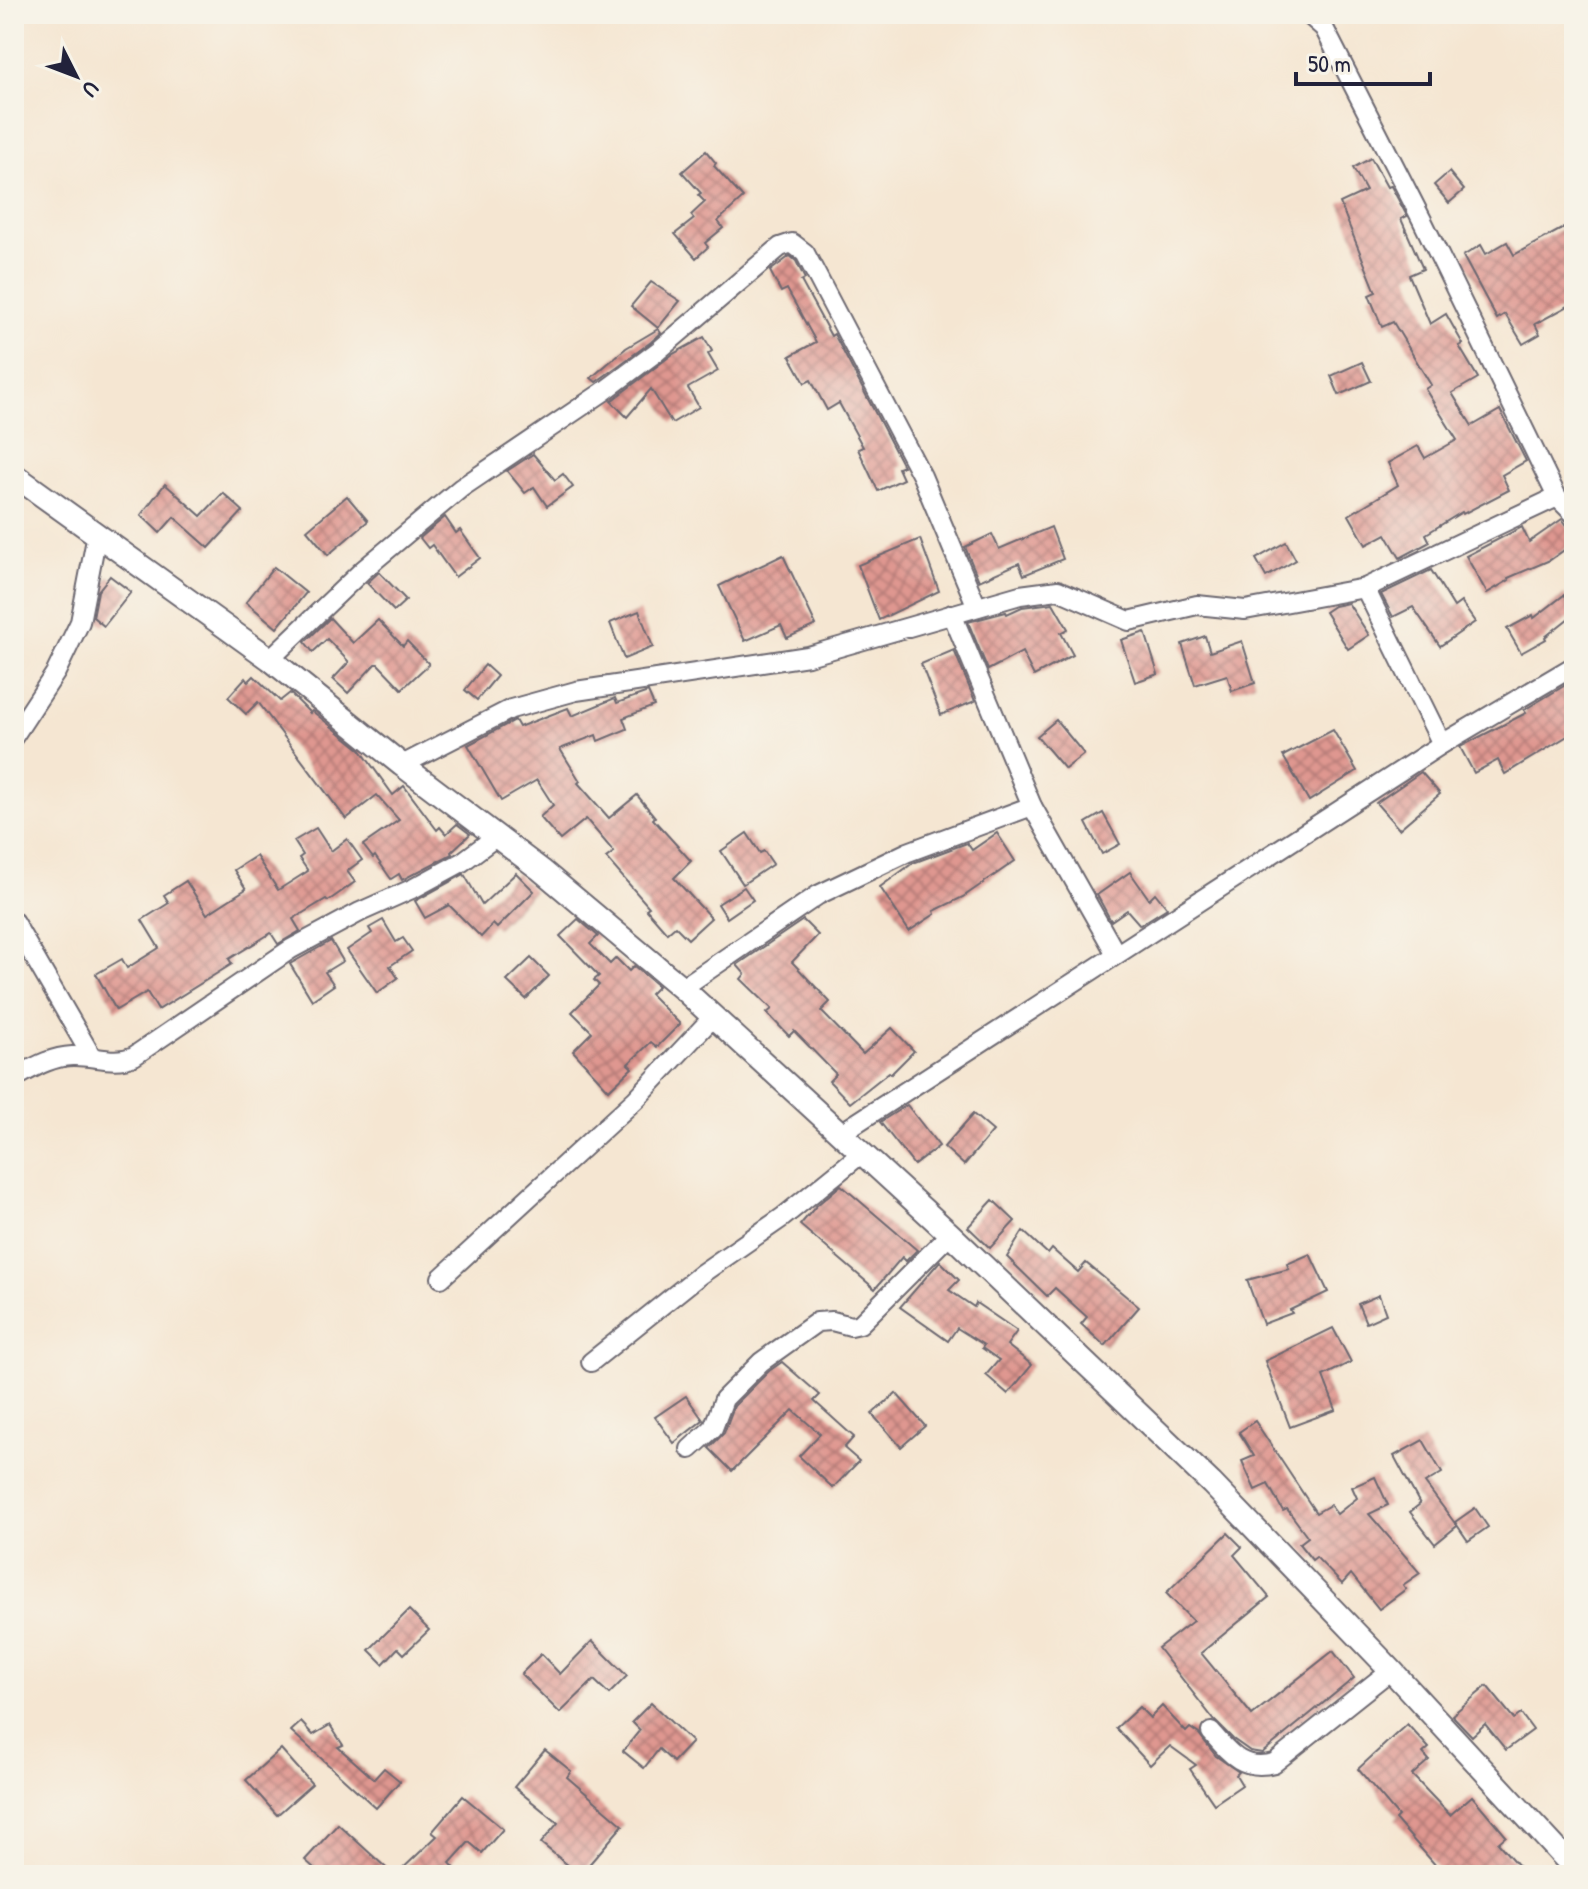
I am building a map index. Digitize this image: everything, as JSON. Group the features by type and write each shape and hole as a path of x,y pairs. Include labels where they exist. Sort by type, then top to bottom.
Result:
{"street":[{"path":"1308,14 1324,28 1557,497 1574,514"},
{"path":"270,659 363,570 461,488 603,392 658,351 780,247 792,243 805,253 922,476 977,607"},
{"path":"14,475 270,659 402,765 497,836 682,988 950,1234 1212,1484 1391,1670 1574,1868"},
{"path":"402,765 511,709 576,691 808,656 1020,595 1058,590 1129,621 1197,605 1245,610 1365,588 1557,497"},
{"path":"14,736 56,672 80,622 97,534"},
{"path":"1365,588 1442,744"},
{"path":"952,614 1032,806 1116,954"},
{"path":"841,1133 1442,744 1574,666"},
{"path":"682,988 818,895 908,852 1032,806"},
{"path":"14,1078 57,1057 116,1061 134,1056 291,949 462,862 497,836"},
{"path":"14,922 92,1057"},
{"path":"441,1278 636,1099 713,1017"},
{"path":"591,1362 701,1274 783,1217 862,1153"},
{"path":"690,1449 713,1428 724,1399 761,1362 817,1322 832,1321 851,1326 860,1324 950,1234"},
{"path":"1211,1732 1232,1757 1241,1762 1250,1766 1274,1763 1391,1670"}],"building":[{"path":"706,151 716,163 714,166 743,198 718,221 723,228 705,243 708,247 696,258 675,234 694,219 691,215 705,202 682,172"},
{"path":"1371,158 1407,216 1401,219 1423,269 1409,275 1430,324 1446,314 1463,344 1459,346 1478,378 1452,393 1472,426 1500,410 1526,461 1502,475 1509,490 1462,512 1426,534 1430,542 1400,558 1386,534 1366,545 1349,515 1398,485 1388,463 1418,446 1425,458 1457,440 1425,389 1431,385 1393,322 1382,327 1369,295 1376,292 1340,203 1366,191 1353,168"},
{"path":"1449,172 1464,190 1449,203 1434,185"},
{"path":"1567,226 1574,240 1574,303 1535,324 1540,334 1523,344 1505,314 1497,319 1463,256 1481,245 1486,254 1507,242 1514,255"},
{"path":"790,256 796,261 805,279 801,281 831,336 834,334 903,466 898,468 903,479 878,491 858,449 863,447 839,403 827,410 811,380 805,383 790,356 816,342 787,289 781,292 770,271"},
{"path":"651,282 680,301 658,328 631,306"},
{"path":"658,329 661,333 651,342 596,382 591,378 626,348"},
{"path":"704,337 712,351 708,354 718,371 688,388 699,407 672,423 651,389 627,417 611,401 673,354"},
{"path":"1362,362 1371,381 1339,395 1331,376"},
{"path":"533,454 555,480 563,474 573,487 547,506 534,487 525,493 507,471"},
{"path":"165,484 201,516 223,493 243,511 209,548 174,517 160,533 141,515"},
{"path":"347,496 368,521 328,555 307,530"},
{"path":"445,517 456,533 460,530 480,558 455,577 432,545 428,548 420,538"},
{"path":"1562,519 1574,534 1574,543 1550,560 1508,578 1487,593 1466,556 1522,527 1529,542"},
{"path":"1051,527 1063,559 1024,575 1019,563 979,581 965,547 992,534 999,549"},
{"path":"920,539 939,591 879,620 858,565"},
{"path":"1286,542 1296,560 1266,577 1256,559"},
{"path":"783,555 816,625 787,638 781,625 745,641 719,586"},
{"path":"274,567 306,593 277,628 246,602"},
{"path":"1431,570 1454,607 1461,602 1475,622 1440,646 1413,607 1393,617 1381,594"},
{"path":"379,572 406,600 394,611 367,583"},
{"path":"110,576 131,592 104,626 93,617 98,591"},
{"path":"1564,595 1574,614 1546,639 1521,653 1507,629 1533,615 1534,618"},
{"path":"1053,603 1068,629 1061,633 1073,655 1034,676 1022,652 988,670 968,622 1007,614 1022,607"},
{"path":"1348,603 1369,635 1348,649 1325,612"},
{"path":"639,611 653,647 624,659 610,623"},
{"path":"330,618 353,643 378,620 403,646 407,641 429,664 402,689 375,664 348,693 333,679 349,662 327,639 313,652 305,642"},
{"path":"1145,632 1158,674 1135,682 1121,640"},
{"path":"1205,636 1210,652 1242,641 1255,683 1232,691 1227,675 1195,685 1182,644"},
{"path":"954,650 975,701 941,715 921,664"},
{"path":"485,665 497,676 477,700 465,690"},
{"path":"254,676 280,701 290,693 310,713 312,711 360,749 393,795 404,786 437,830 440,827 446,834 457,824 470,834 452,854 402,880 399,874 391,879 363,845 399,820 377,795 346,819 258,702 246,714 228,697 245,678 248,682"},
{"path":"1574,680 1574,732 1505,774 1498,760 1474,773 1460,747 1526,713 1524,710"},
{"path":"648,692 654,706 623,718 627,729 598,741 596,735 560,749 580,781 578,783 609,818 637,795 655,817 653,819 691,861 674,878 711,918 688,939 675,926 667,933 646,909 649,907 606,858 614,852 586,819 560,840 540,817 553,805 537,780 501,801 468,745 515,720 519,727 568,708 572,716 615,698 617,703"},
{"path":"1056,720 1084,754 1065,769 1037,736"},
{"path":"1333,730 1357,771 1309,801 1283,756"},
{"path":"1421,772 1440,794 1399,829 1376,803"},
{"path":"1103,813 1120,844 1102,854 1086,823"},
{"path":"316,828 331,851 347,839 362,860 347,871 355,882 328,901 326,899 293,919 300,931 278,944 271,933 229,959 232,964 158,1010 147,992 116,1010 96,974 122,959 127,968 159,948 142,920 169,903 164,895 186,881 207,914 246,889 234,870 256,856 278,890 308,871 299,858 303,855 294,841"},
{"path":"747,833 760,853 764,851 773,864 743,884 721,851"},
{"path":"997,833 1015,861 963,897 934,911 935,914 909,931 880,887 913,863 967,843 972,850"},
{"path":"1130,872 1149,899 1155,893 1167,908 1140,925 1127,910 1111,921 1097,895"},
{"path":"516,873 534,891 497,928 493,924 481,937 449,905 425,918 415,901 464,874 482,905"},
{"path":"744,887 753,900 727,918 718,904"},
{"path":"578,919 598,936 590,944 610,964 616,958 629,971 634,966 658,986 650,994 680,1024 657,1047 651,1042 628,1064 632,1068 609,1090 573,1051 592,1032 572,1012 599,985 594,980 599,976 560,936"},
{"path":"383,920 396,942 403,938 412,951 390,966 398,978 377,993 347,950 372,933 369,928"},
{"path":"803,920 818,935 792,962 830,1002 821,1011 863,1054 892,1028 914,1051 891,1074 889,1072 850,1103 829,1081 836,1074 794,1031 789,1036 767,1013 772,1009 741,979 745,974 737,965"},
{"path":"331,941 343,961 325,972 334,985 312,1000 290,964"},
{"path":"531,958 549,976 526,999 507,981"},
{"path":"907,1105 939,1146 914,1165 880,1122"},
{"path":"973,1114 993,1131 964,1165 944,1147"},
{"path":"841,1185 917,1250 906,1261 902,1257 875,1289 800,1225 816,1206"},
{"path":"993,1200 1015,1221 990,1248 968,1227"},
{"path":"1023,1231 1048,1254 1052,1249 1078,1272 1086,1263 1139,1307 1105,1346 1081,1324 1087,1317 1055,1288 1047,1296 1007,1257"},
{"path":"1310,1254 1328,1292 1290,1310 1292,1313 1263,1324 1247,1280 1289,1269 1287,1264"},
{"path":"940,1261 959,1280 949,1290 974,1307 976,1303 1017,1331 1007,1345 1032,1365 1008,1394 986,1375 999,1360 982,1348 984,1345 957,1328 948,1341 900,1307"},
{"path":"1379,1295 1386,1314 1366,1323 1358,1304"},
{"path":"1333,1328 1351,1362 1323,1376 1336,1410 1290,1427 1265,1361"},
{"path":"782,1362 820,1395 814,1401 854,1437 844,1448 859,1461 833,1488 799,1456 820,1434 793,1410 732,1471 709,1448 724,1433 734,1406"},
{"path":"896,1393 925,1426 901,1447 872,1414"},
{"path":"686,1396 703,1420 674,1443 655,1417"},
{"path":"1255,1421 1316,1513 1330,1505 1337,1514 1357,1498 1352,1487 1375,1477 1388,1505 1369,1514 1420,1573 1403,1585 1406,1589 1379,1609 1351,1574 1342,1584 1316,1557 1312,1560 1299,1544 1308,1537 1287,1509 1283,1511 1268,1484 1255,1490 1242,1461 1254,1456 1239,1432"},
{"path":"1423,1440 1442,1473 1425,1483 1457,1526 1435,1544 1410,1512 1420,1504 1394,1456"},
{"path":"1475,1508 1488,1527 1468,1541 1455,1522"},
{"path":"1228,1533 1242,1547 1234,1555 1269,1597 1201,1653 1252,1715 1333,1651 1354,1678 1262,1753 1250,1751 1215,1721 1158,1648 1193,1621 1166,1593"},
{"path":"409,1610 429,1630 404,1654 398,1648 383,1664 369,1650"},
{"path":"592,1641 627,1676 609,1694 594,1680 560,1713 521,1674 541,1654 560,1674"},
{"path":"1487,1686 1514,1719 1521,1714 1533,1730 1506,1750 1485,1724 1472,1736 1452,1715"},
{"path":"651,1703 692,1742 673,1762 659,1749 644,1768 623,1751 640,1730 632,1722"},
{"path":"1162,1706 1186,1732 1190,1728 1199,1734 1216,1756 1239,1772 1236,1775 1242,1785 1214,1804 1190,1769 1196,1765 1170,1746 1150,1765 1116,1728 1139,1707 1150,1718"},
{"path":"301,1722 313,1735 330,1725 343,1745 338,1747 374,1779 384,1768 400,1781 376,1808 291,1731"},
{"path":"1407,1724 1429,1748 1423,1753 1429,1760 1412,1775 1450,1815 1472,1796 1506,1836 1498,1843 1526,1875 1444,1875 1395,1819 1398,1816 1358,1769"},
{"path":"281,1749 312,1784 277,1815 246,1780"},
{"path":"545,1750 571,1771 567,1777 623,1825 580,1875 541,1843 558,1823 514,1787"},
{"path":"463,1796 503,1829 482,1853 469,1842 450,1863 461,1875 396,1875 437,1836 432,1832"},
{"path":"338,1824 394,1875 322,1875 305,1860"}]}
